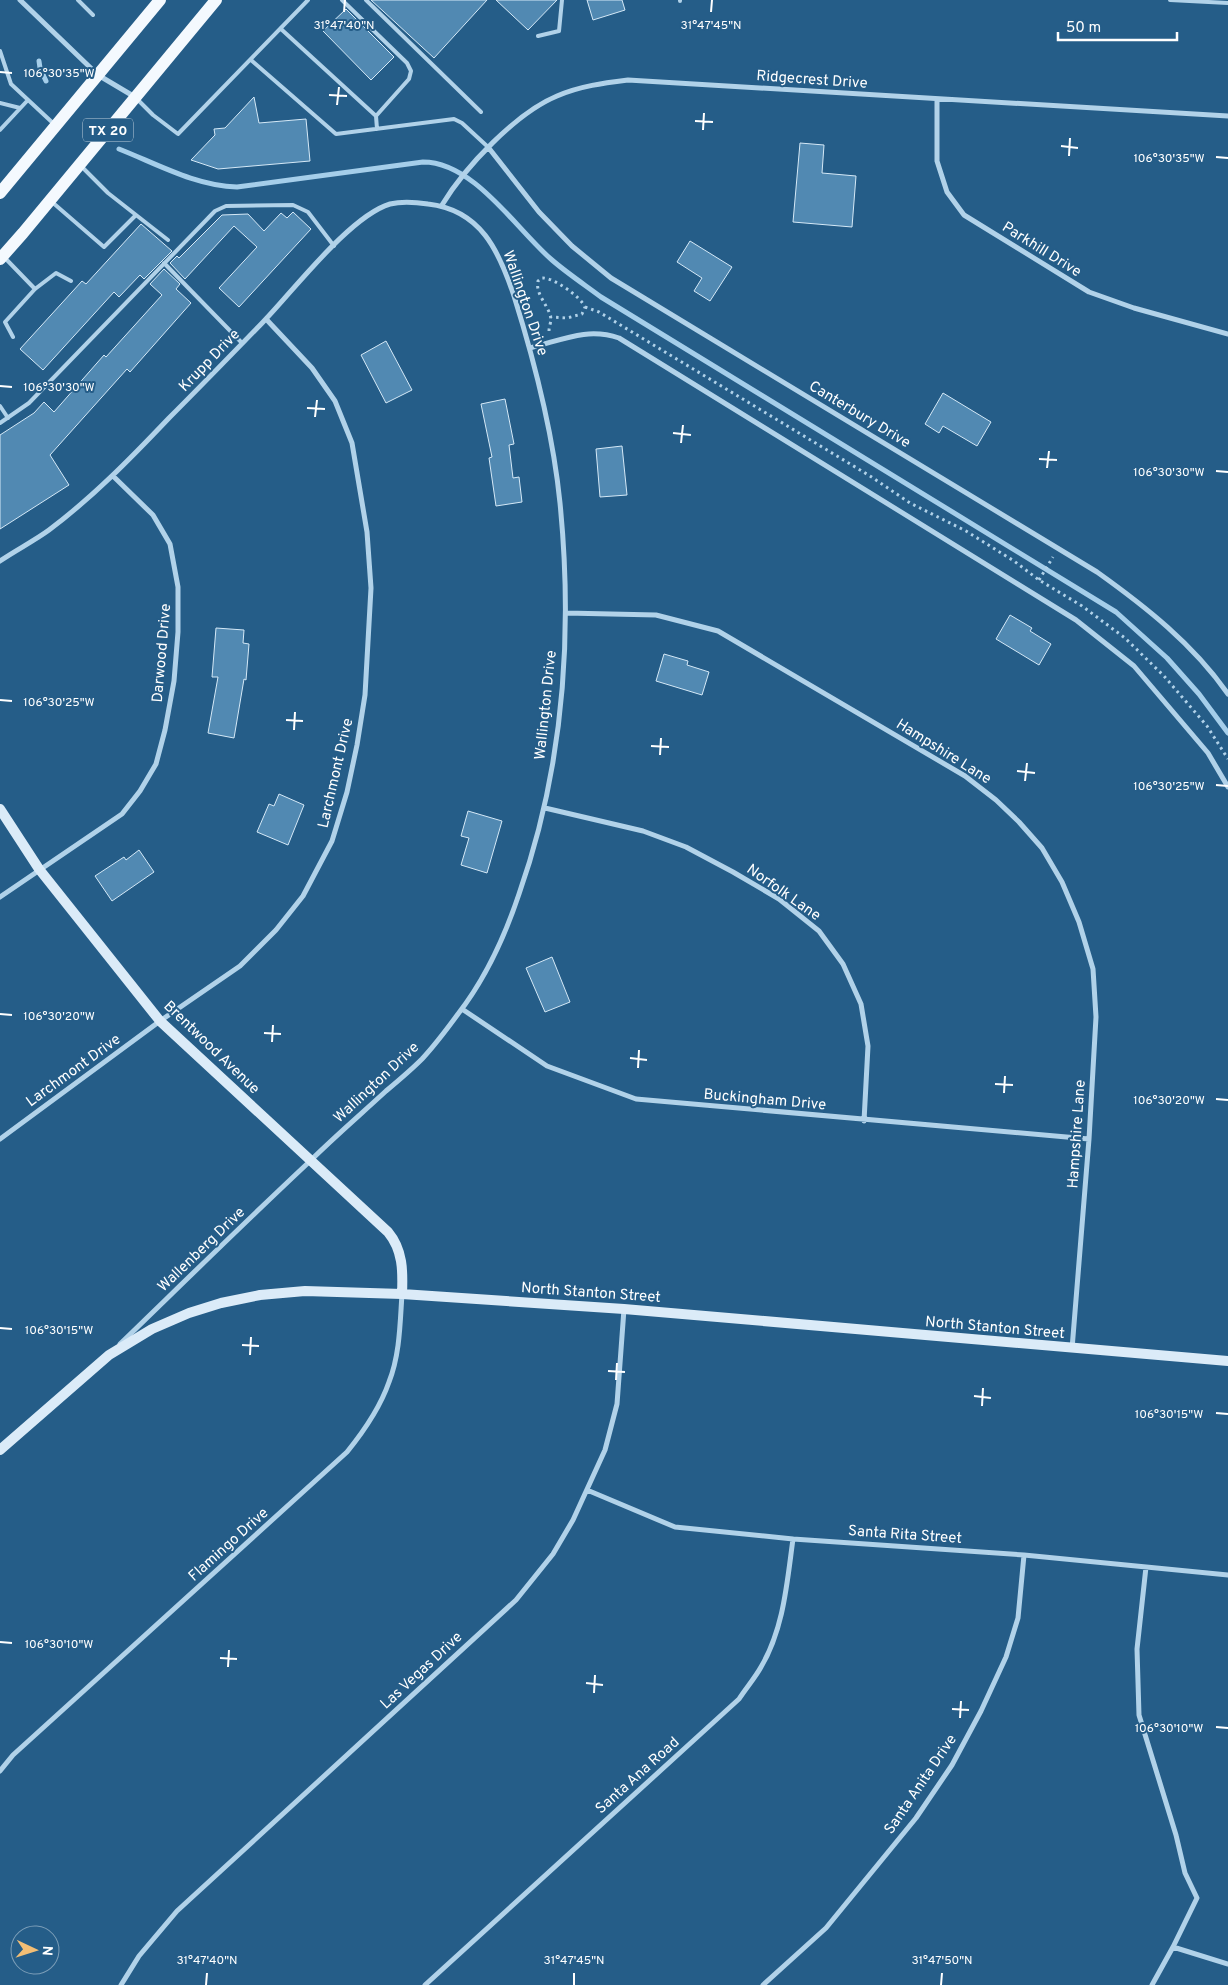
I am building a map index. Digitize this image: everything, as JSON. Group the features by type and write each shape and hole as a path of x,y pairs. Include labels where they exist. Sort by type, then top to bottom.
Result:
{"main road":[{"name":"TX 20","path":"0,193 160,0"},
{"name":"TX 20","path":"1,257 51,200 216,0"}],"street":[{"path":"20,0 98,75 135,97"},
{"name":"Ridgecrest Drive","path":"442,205 454,186 488,147 524,116 556,96 592,85 628,80 1228,116"},
{"name":"Parkhill Drive","path":"937,99 937,161 947,192 964,215 1089,292 1134,308 1228,334"},
{"name":"Canterbury Drive","path":"488,147 539,212 572,246 611,278 1098,572 1146,608 1187,644 1228,694"},
{"name":"Krupp Drive","path":"0,561 48,530 113,476 361,220 378,209 393,203 412,202 442,205"},
{"name":"Wallington Drive","path":"310,1160 421,1060 462,1009 485,972 508,927 528,868 544,808 557,734 566,613 560,502 549,431 530,348 503,263 490,241 476,224 442,205"},
{"name":"Larchmont Drive","path":"0,1139 160,1021 240,966 276,930 303,896 332,841 349,782 365,695 370,578 367,532 352,443 335,401 312,368 266,319"},
{"path":"530,348 589,333 608,334 619,338 1076,620 1134,666 1208,753 1228,787"},
{"name":"Darwood Drive","path":"0,897 122,814 140,791 156,764 174,681 178,632 178,587 170,544 153,516 113,476"},
{"name":"Hampshire Lane","path":"566,613 656,615 718,631 965,776 996,800 1042,848 1062,882 1079,922 1094,970 1096,1017 1089,1139 1072,1349"},
{"name":"Norfolk Lane","path":"544,808 643,832 686,847 779,899 819,931 843,964 861,1004 868,1046 864,1120"},
{"name":"Brentwood Avenue","path":"0,809 39,869 160,1021 396,1241 400,1251 403,1279 402,1294"},
{"name":"Buckingham Drive","path":"462,1009 547,1066 636,1099 1089,1139"},
{"name":"Wallenberg Drive","path":"109,1355 310,1160"},
{"name":"North Stanton Street","path":"0,1450 109,1355 152,1329 221,1303 260,1295 305,1290 402,1294 624,1309 1228,1361"},
{"name":"Flamingo Drive","path":"0,1771 13,1755 347,1452 365,1429 390,1382 399,1340 402,1294"},
{"name":"Las Vegas Drive","path":"121,1985 139,1956 177,1911 516,1600 553,1554 573,1520 605,1450 617,1404 624,1309"},
{"name":"Santa Rita Street","path":"587,1490 675,1527 793,1539 1024,1555 1228,1575"},
{"name":"Santa Ana Road","path":"426,1985 739,1699 762,1666 778,1630 786,1594 793,1539"},
{"name":"Santa Anita Drive","path":"763,1985 832,1920 916,1818 952,1764 981,1711 1006,1657 1018,1618 1024,1555"},
{"path":"1146,1567 1137,1649 1139,1715 1176,1835 1185,1873 1197,1898 1152,1985"},
{"path":"1173,1947 1228,1964"}],"lane":[{"path":"78,0 93,14"},
{"path":"135,97 153,115 178,134 308,0"},
{"path":"342,0 407,63 411,71 409,79 376,116 376,129"},
{"path":"366,0 481,112"},
{"path":"538,36 560,31 562,0"},
{"path":"1170,0 1228,4"},
{"path":"280,29 376,116"},
{"path":"0,51 11,84 56,126"},
{"path":"251,60 336,134 454,119 462,123 488,147"},
{"path":"0,130 27,100"},
{"path":"0,103 20,108"},
{"path":"80,164 108,193 168,240"},
{"path":"51,200 104,247 136,215"},
{"path":"0,423 29,403 215,211 226,206 293,205 308,212 334,246"},
{"path":"1,257 35,289"},
{"path":"164,264 242,343"},
{"path":"13,337 5,322 35,289 56,273 71,281"},
{"path":"0,406 8,418"}],"path":[{"path":"548,331 551,317 538,292 538,281 542,278 550,279 580,299 585,307 582,314 567,318 551,317"},
{"path":"1039,580 1054,557"}],"building":[{"path":"371,0 487,0 434,58"},
{"path":"496,0 557,0 528,30"},
{"path":"587,0 622,0 625,10 593,20"},
{"path":"346,9 394,57 371,80 323,31"},
{"path":"254,97 259,123 306,119 310,161 218,169 191,160 215,135 214,129 225,128"},
{"path":"800,143 824,145 822,173 856,176 852,227 793,222"},
{"path":"293,212 311,229 239,307 219,288 257,247 234,226 185,279 170,263 177,256 179,258 222,215 248,214 264,231 281,213 287,218"},
{"path":"141,224 172,251 144,279 140,275 119,297 114,292 43,370 20,349 82,281 86,284"},
{"path":"690,241 732,267 710,301 694,291 702,278 677,262"},
{"path":"164,269 180,284 176,289 191,303 130,372 127,369 50,455 69,485 0,529 0,435 34,413 44,402 54,412 104,355 106,357 162,295 150,284"},
{"path":"386,341 412,390 386,403 361,355"},
{"path":"943,393 991,422 977,446 943,426 939,433 925,424"},
{"path":"505,399 514,444 509,445 513,478 519,477 522,502 496,506 489,458 492,457 481,404"},
{"path":"622,446 627,495 600,497 596,449"},
{"path":"1010,615 1032,628 1030,631 1051,644 1039,665 996,639"},
{"path":"216,628 244,630 243,643 249,644 246,680 244,679 234,738 208,733 218,677 212,677"},
{"path":"664,654 688,661 687,665 709,672 702,695 656,681"},
{"path":"279,794 304,805 288,845 257,832 269,804 274,806"},
{"path":"468,811 502,821 487,873 461,865 469,838 461,836"},
{"path":"139,850 154,872 112,901 95,876 124,857 126,860"},
{"path":"552,957 570,1002 545,1012 526,968"}],"waterway":[{"path":"39,61 46,81"},
{"path":"119,149 192,178 222,186 237,187 423,162 442,165 460,173 493,199 552,260 601,297 1116,612 1167,658 1199,694 1228,733"}]}
